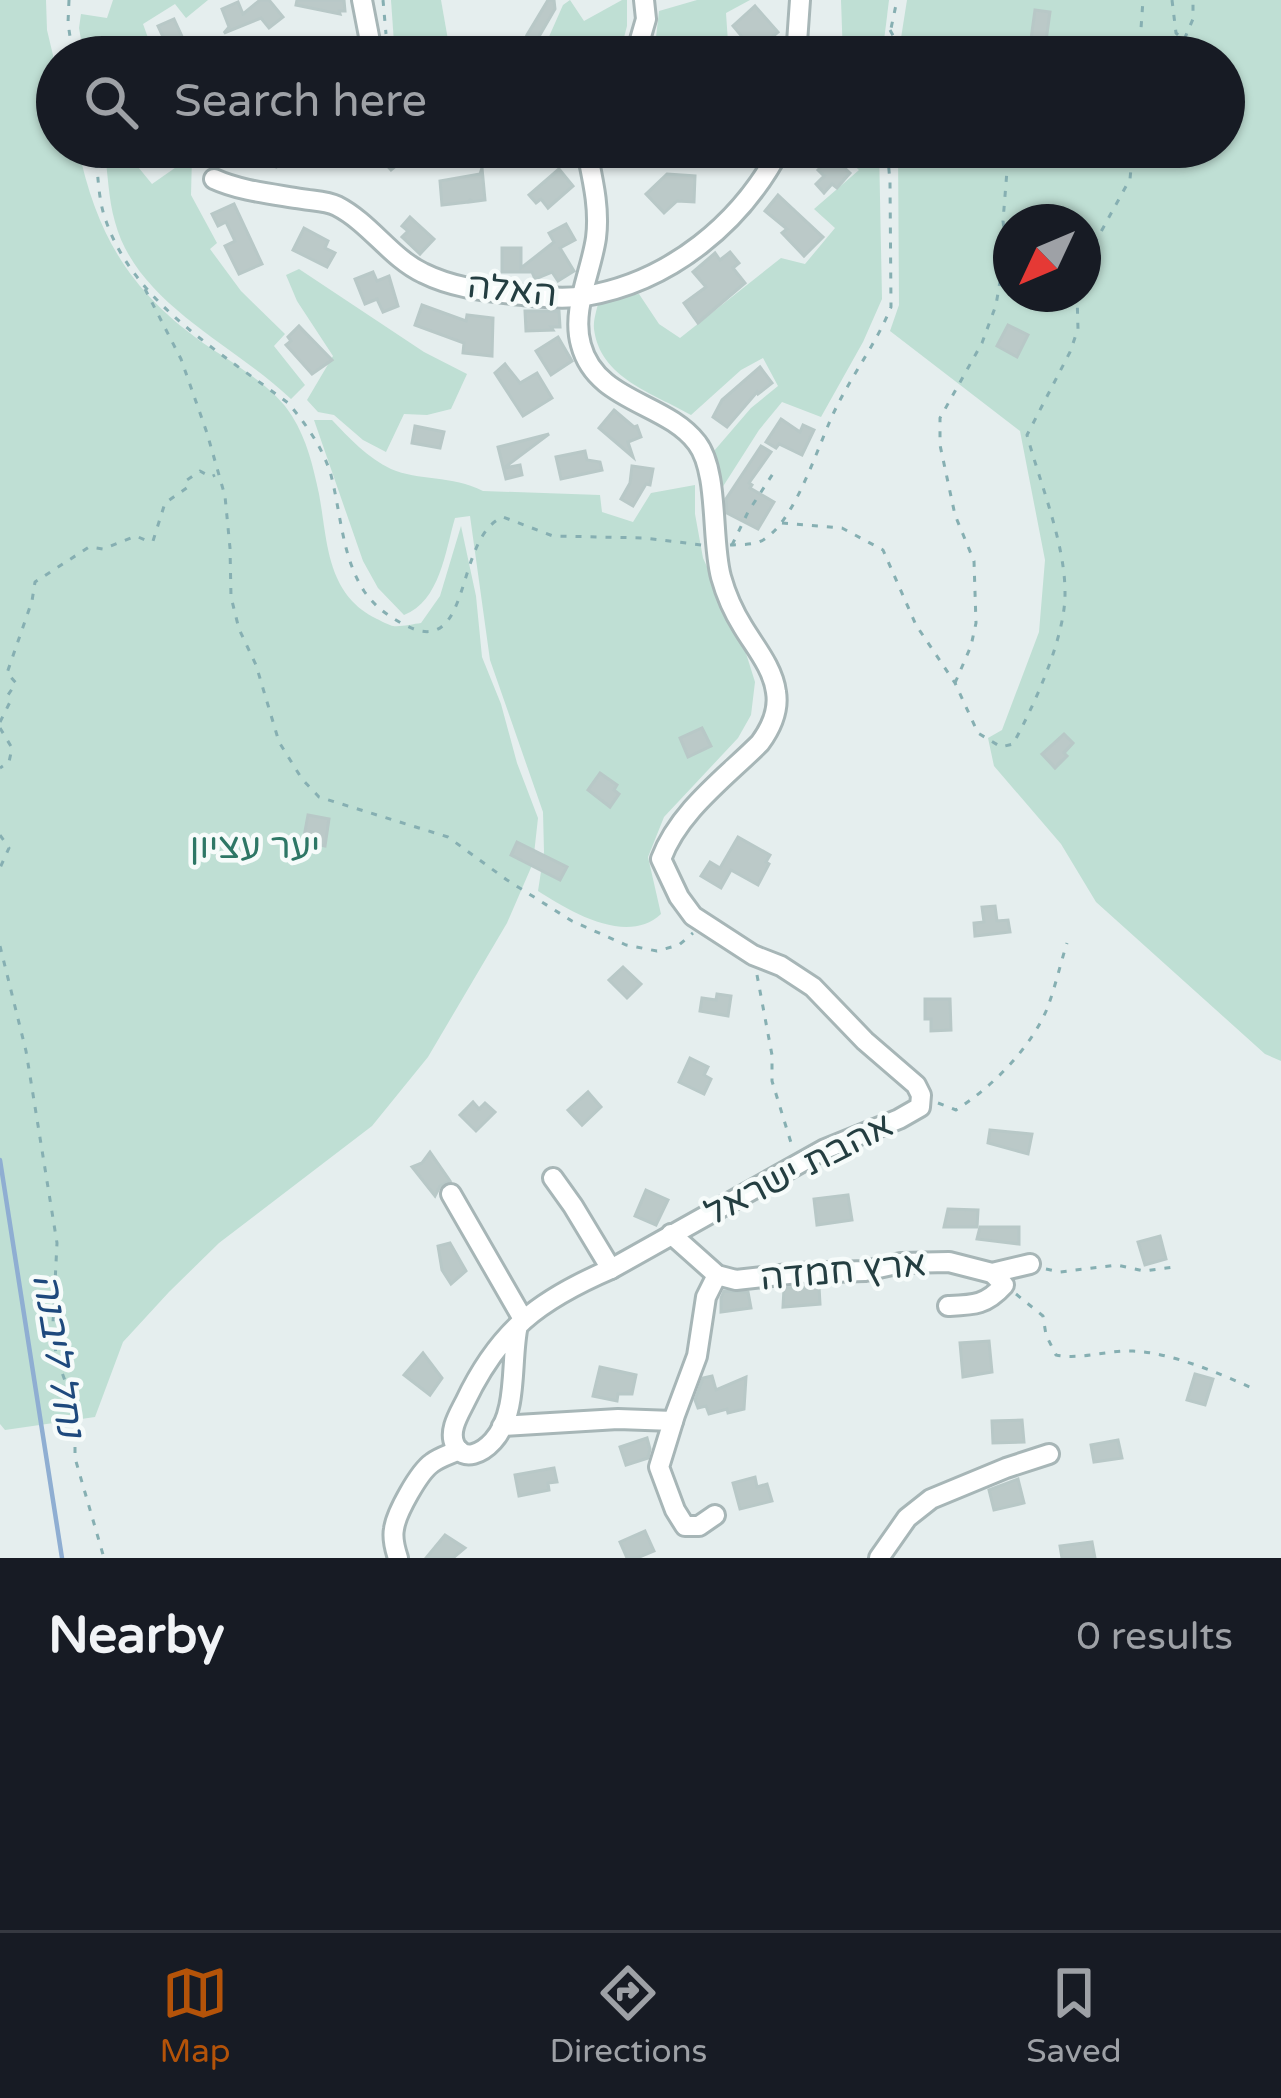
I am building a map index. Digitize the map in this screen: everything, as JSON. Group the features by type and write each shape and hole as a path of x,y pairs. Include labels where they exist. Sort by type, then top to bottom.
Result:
{"street":[{"path":"362,0 369,36"},
{"path":"641,36 644,0"},
{"path":"797,36 800,0"},
{"name":"אהבת ישראל","path":"520,1322 577,1284 825,1149 899,1119 920,1107 921,1095 813,987 693,916 662,859 666,845 692,810 769,731 777,696 773,678 728,599 724,546 706,460 697,443 685,431 619,393 592,369 581,347 581,297 596,237 589,168"},
{"name":"האלה","path":"214,178 230,187 333,204 404,262 459,286 539,297 581,297 661,269 702,244 727,223 770,168"},
{"path":"554,1178 611,1269"},
{"path":"451,1194 520,1322 502,1426 495,1439 469,1455 459,1450 453,1435 464,1405 500,1342 520,1322"},
{"name":"ארץ חמדה","path":"671,1234 717,1275 736,1280 923,1262 950,1262 998,1279 1030,1264"},
{"path":"716,1515 699,1526 686,1526 659,1467 697,1356 706,1297 717,1275"},
{"path":"948,1306 992,1298 998,1279"},
{"path":"502,1426 618,1419 674,1421"},
{"path":"398,1558 394,1529 420,1476 432,1463 459,1450"},
{"path":"879,1558 907,1518 931,1499 1048,1454"}],"path":[{"path":"69,0 70,36"},
{"path":"383,0 386,36"},
{"path":"888,36 897,0"},
{"path":"1140,36 1143,0"},
{"path":"1172,0 1179,36"},
{"path":"1186,36 1193,19 1193,0"},
{"path":"889,28 893,36"},
{"path":"96,168 100,202 127,264 180,321 288,404 302,420 330,473 358,582 372,603 416,631 435,630 454,616 473,552 490,522 503,517 554,536 724,546 757,544 770,537 805,480 835,409 891,307 888,168"},
{"path":"955,683 976,623 974,561 955,515 940,445 940,418 982,343 996,305 1006,246 1007,168"},
{"path":"1101,236 1131,168"},
{"path":"142,284 181,359 218,473 225,496 231,597 239,629 264,687 279,742 302,779 320,797 448,837 572,920 626,945 657,951 679,945 704,924"},
{"path":"780,523 842,528 883,550 916,625 955,683 978,733 1001,747 1012,744 1063,624 1065,590 1055,536 1027,435 1070,352 1078,329 1078,312"},
{"path":"724,546 776,469"},
{"path":"0,768 9,762 12,748 0,725 16,683 7,673 35,582 89,547 103,550 136,536 153,541 166,503 188,487 187,480 200,471 211,477 218,473"},
{"path":"0,835 9,848 0,868"},
{"path":"921,1095 956,1110 981,1094 1031,1037 1046,1010 1067,943"},
{"path":"0,946 26,1051 57,1243 56,1356 72,1400 75,1458 104,1558"},
{"path":"753,955 769,1031 772,1081 794,1153 786,1172"},
{"path":"1030,1264 1060,1272 1117,1264 1144,1270 1174,1267"},
{"path":"998,1279 1043,1316 1056,1355 1069,1358 1136,1351 1208,1368 1252,1388"}],"green space":[{"name":"יער עציון","path":"0,0 46,0 48,36 36,36 36,168 83,168 107,236 139,284 182,327 285,406 312,463 332,565 360,608 390,625 421,623 440,596 461,526 476,596 482,657 538,818 533,863 507,923 428,1057 372,1126 219,1243 169,1292 123,1342 95,1417 5,1430 0,1424"},
{"path":"113,0 208,0 186,18 175,4 143,24 147,36 80,36 81,14 107,18"},
{"path":"391,0 441,0 447,36 394,36"},
{"path":"570,0 584,21 627,0 624,36 549,36"},
{"path":"697,0 750,0 726,13 728,36 656,36 659,11"},
{"path":"841,0 889,0 885,36 842,36"},
{"path":"907,0 1281,0 1281,1061 1265,1054 1096,902 1061,844 994,766 988,738 1002,730 1039,632 1045,560 1020,431 890,331 899,305 898,168 1245,168 1245,36 901,36"},
{"path":"106,168 139,168 152,184 175,168 192,168 191,195 217,243 210,249 241,291 285,334 274,346 305,385 291,399 190,321 144,277 127,251 109,194"},
{"path":"879,168 882,299 821,417 782,402 722,488 714,451 751,408 778,386 763,358 741,370 691,415 630,382 606,360 594,329 599,300 639,294 659,324 680,338 781,258 805,264 835,228 814,209 859,170"},
{"path":"299,269 424,352 467,374 451,409 404,414 386,452 334,415 318,412 307,400 333,356 286,275"},
{"path":"314,420 332,420 367,453 401,473 459,482 483,491 600,495 602,512 633,522 651,493 695,485 703,558 755,682 751,715 738,738 664,817 648,857 661,914 632,927 615,926 582,916 538,891 543,812 490,660 470,516 455,518 433,587 426,599 404,615 378,588 363,561"}],"building":[{"path":"260,0 269,0 283,17 269,28 261,18 224,33 229,27 222,9 238,2 243,14"},
{"path":"297,0 344,0 345,11 296,5"},
{"path":"548,0 554,0 555,9 539,36 527,35"},
{"path":"755,6 778,32 741,36 733,26"},
{"path":"1035,10 1050,12 1047,36 1031,36"},
{"path":"174,19 182,36 163,36 158,26"},
{"path":"482,168 485,200 442,205 440,181 480,174"},
{"path":"845,168 850,173 837,188 832,184 824,193 816,184 824,176 818,170"},
{"path":"559,169 573,186 548,208 541,199 536,203 529,195"},
{"path":"667,174 695,176 694,202 677,201 664,213 646,194"},
{"path":"778,195 823,237 804,256 782,233 787,229 765,211"},
{"path":"234,204 262,264 239,274 225,246 235,241 226,222 218,226 212,214"},
{"path":"410,217 434,239 420,254 402,237 408,231 402,226"},
{"path":"566,224 575,240 560,248 574,271 558,281 552,272 535,279 532,272 502,272 502,248 521,248 521,268 554,242 549,233"},
{"path":"304,228 328,241 325,248 335,253 327,267 293,250"},
{"path":"730,252 739,263 733,268 745,283 698,323 684,303 706,287 693,272 715,253 720,260"},
{"path":"373,272 377,281 389,276 398,306 383,312 377,299 365,304 355,279"},
{"path":"422,305 466,321 467,315 493,318 492,356 463,353 464,343 415,325"},
{"path":"525,311 559,311 560,327 526,331"},
{"path":"1008,325 1028,335 1017,357 997,346"},
{"path":"299,326 332,360 312,374 286,345"},
{"path":"558,337 572,361 551,375 536,351"},
{"path":"505,364 520,383 537,373 552,398 523,416 495,373"},
{"path":"760,367 772,383 757,392 727,427 713,417 722,400"},
{"path":"614,410 637,426 641,437 628,442 633,457 599,428"},
{"path":"781,419 800,432 803,425 814,430 802,455 766,442"},
{"path":"415,426 444,432 440,448 412,443"},
{"path":"549,434 504,468 520,465 522,475 506,479 498,447"},
{"path":"761,446 771,452 750,488 774,502 758,529 727,513 726,499"},
{"path":"585,451 587,460 600,462 602,470 561,479 556,457"},
{"path":"632,466 653,469 650,485 646,484 633,506 621,499"},
{"path":"702,728 711,746 688,757 680,738"},
{"path":"1064,734 1073,743 1055,768 1042,754"},
{"path":"600,773 617,785 614,790 619,794 610,807 588,790"},
{"path":"308,815 329,819 325,846 303,842"},
{"path":"738,837 770,855 758,885 731,870 721,888 701,876 710,862 720,868"},
{"path":"517,842 567,867 560,880 511,855"},
{"path":"995,906 997,921 1008,920 1010,932 975,936 974,923 984,922 982,907"},
{"path":"623,967 641,984 627,998 609,980"},
{"path":"717,994 731,996 728,1016 700,1011 702,998 716,1000"},
{"path":"925,999 950,999 951,1030 931,1031 931,1019 925,1019"},
{"path":"690,1058 708,1067 704,1075 711,1079 704,1094 679,1082"},
{"path":"588,1092 601,1107 582,1125 568,1110"},
{"path":"473,1102 479,1109 485,1103 495,1112 476,1131 460,1115"},
{"path":"990,1130 1032,1134 1028,1154 988,1143"},
{"path":"430,1152 450,1181 435,1196 412,1167"},
{"path":"646,1190 668,1200 656,1225 635,1216"},
{"path":"848,1195 852,1220 817,1225 814,1199"},
{"path":"948,1209 978,1210 977,1227 944,1227"},
{"path":"980,1227 1019,1227 1019,1244 977,1239"},
{"path":"1160,1236 1166,1259 1145,1265 1138,1242"},
{"path":"450,1243 466,1271 451,1284 442,1270 438,1246"},
{"path":"819,1286 820,1304 783,1307 784,1288"},
{"path":"724,1291 748,1292 751,1308 721,1312"},
{"path":"989,1341 992,1372 963,1377 960,1343"},
{"path":"423,1353 442,1378 430,1395 404,1375"},
{"path":"600,1367 636,1375 632,1394 618,1394 617,1401 593,1396"},
{"path":"1195,1374 1213,1379 1205,1405 1187,1400"},
{"path":"712,1376 716,1390 746,1377 744,1409 709,1414 706,1406 698,1408 695,1400 703,1378"},
{"path":"1022,1420 1024,1442 993,1443 992,1421"},
{"path":"647,1438 648,1458 626,1465 620,1447"},
{"path":"1118,1440 1122,1458 1094,1462 1091,1445"},
{"path":"554,1468 557,1482 548,1483 549,1490 519,1496 515,1475"},
{"path":"755,1477 757,1487 767,1484 772,1501 740,1509 733,1483"},
{"path":"1018,1479 1024,1503 994,1510 989,1490"},
{"path":"645,1531 654,1551 627,1558 620,1542"},
{"path":"445,1535 465,1548 453,1558 426,1558"},
{"path":"1092,1542 1095,1558 1062,1558 1060,1546"}],"waterway":[{"name":"נחל ליבנה","path":"0,1160 62,1558"}]}
